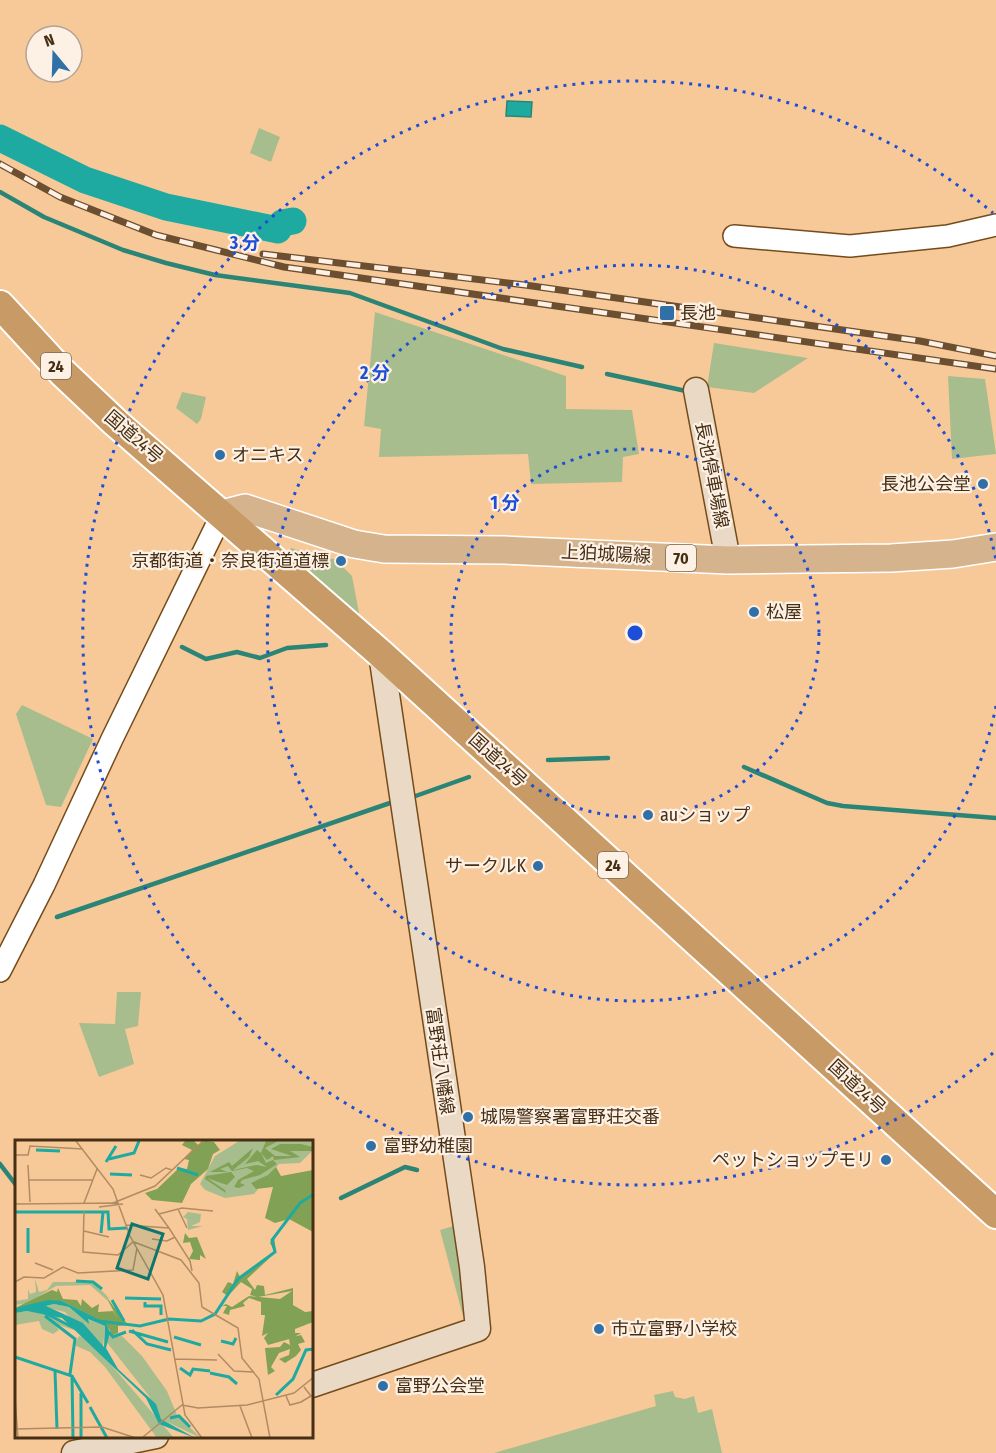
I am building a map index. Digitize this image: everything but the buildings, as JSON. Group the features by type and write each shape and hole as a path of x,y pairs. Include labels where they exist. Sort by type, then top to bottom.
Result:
{"highway":[{"name":"国道24号","path":"0,305 62,372 116,423 381,654 996,1215"}],"main road":[{"name":"長池停車場線","path":"696,390 728,560"},
{"name":"上狛城陽線","path":"222,514 245,508 354,544 384,549 504,550 728,560 891,558 953,554 996,547"},
{"name":"富野荘八幡線","path":"314,1384 478,1329 472,1267 381,654"},
{"path":"75,1453 151,1438"}],"street":[{"path":"734,236 850,246 948,236 996,225"},
{"path":"0,971 44,885 222,514"}],"green space":[{"path":"259,128 280,137 271,162 250,153"},
{"path":"375,312 566,376 566,409 632,410 639,454 623,457 622,482 531,484 528,454 379,457 381,429 364,426"},
{"path":"714,343 808,358 754,393 707,387"},
{"path":"948,376 985,379 996,454 952,459"},
{"path":"182,392 206,397 201,419 197,424 176,408"},
{"path":"291,548 321,558 335,559 352,576 359,613 356,616 288,552"},
{"path":"22,705 93,739 61,807 46,805 16,714"},
{"path":"117,992 141,992 138,1026 125,1029 134,1064 99,1077 79,1023 115,1024"},
{"path":"457,1225 469,1298 463,1316 440,1230"},
{"path":"673,1391 675,1397 685,1399 694,1396 698,1413 712,1409 722,1453 494,1453 656,1406 654,1395"}],"water":[{"path":"507,101 532,102 531,117 506,116"},
{"path":"219,218 284,230 277,237 230,232"}],"waterway":[{"path":"0,138 85,180 166,207 278,230 282,223 293,221"},
{"path":"0,192 44,217 123,250 166,263 215,275 350,293 503,349 582,367"},
{"path":"607,374 686,391"},
{"path":"182,647 206,659 237,652 260,658 287,648 326,645"},
{"path":"548,760 608,758"},
{"path":"744,767 827,803 996,818"},
{"path":"410,798 469,777"},
{"path":"57,917 390,803"},
{"path":"0,1164 15,1184"},
{"path":"341,1198 405,1167 417,1170"}],"railway":[{"path":"0,164 60,197 156,235 284,267 996,369"},
{"path":"263,254 525,285 920,341 996,356"}],"place":[{"name":"長池","path":"667,313"},
{"name":"オニキス","path":"220,455"},
{"name":"長池公会堂","path":"983,484"},
{"name":"京都街道・奈良街道道標","path":"341,561"},
{"name":"松屋","path":"754,612"},
{"name":"auショップ","path":"648,815"},
{"name":"サークルK","path":"538,866"},
{"name":"城陽警察署富野荘交番","path":"468,1117"},
{"name":"富野幼稚園","path":"371,1146"},
{"name":"ペットショップモリ","path":"886,1160"},
{"name":"市立富野小学校","path":"599,1329"},
{"name":"富野公会堂","path":"383,1386"}]}
